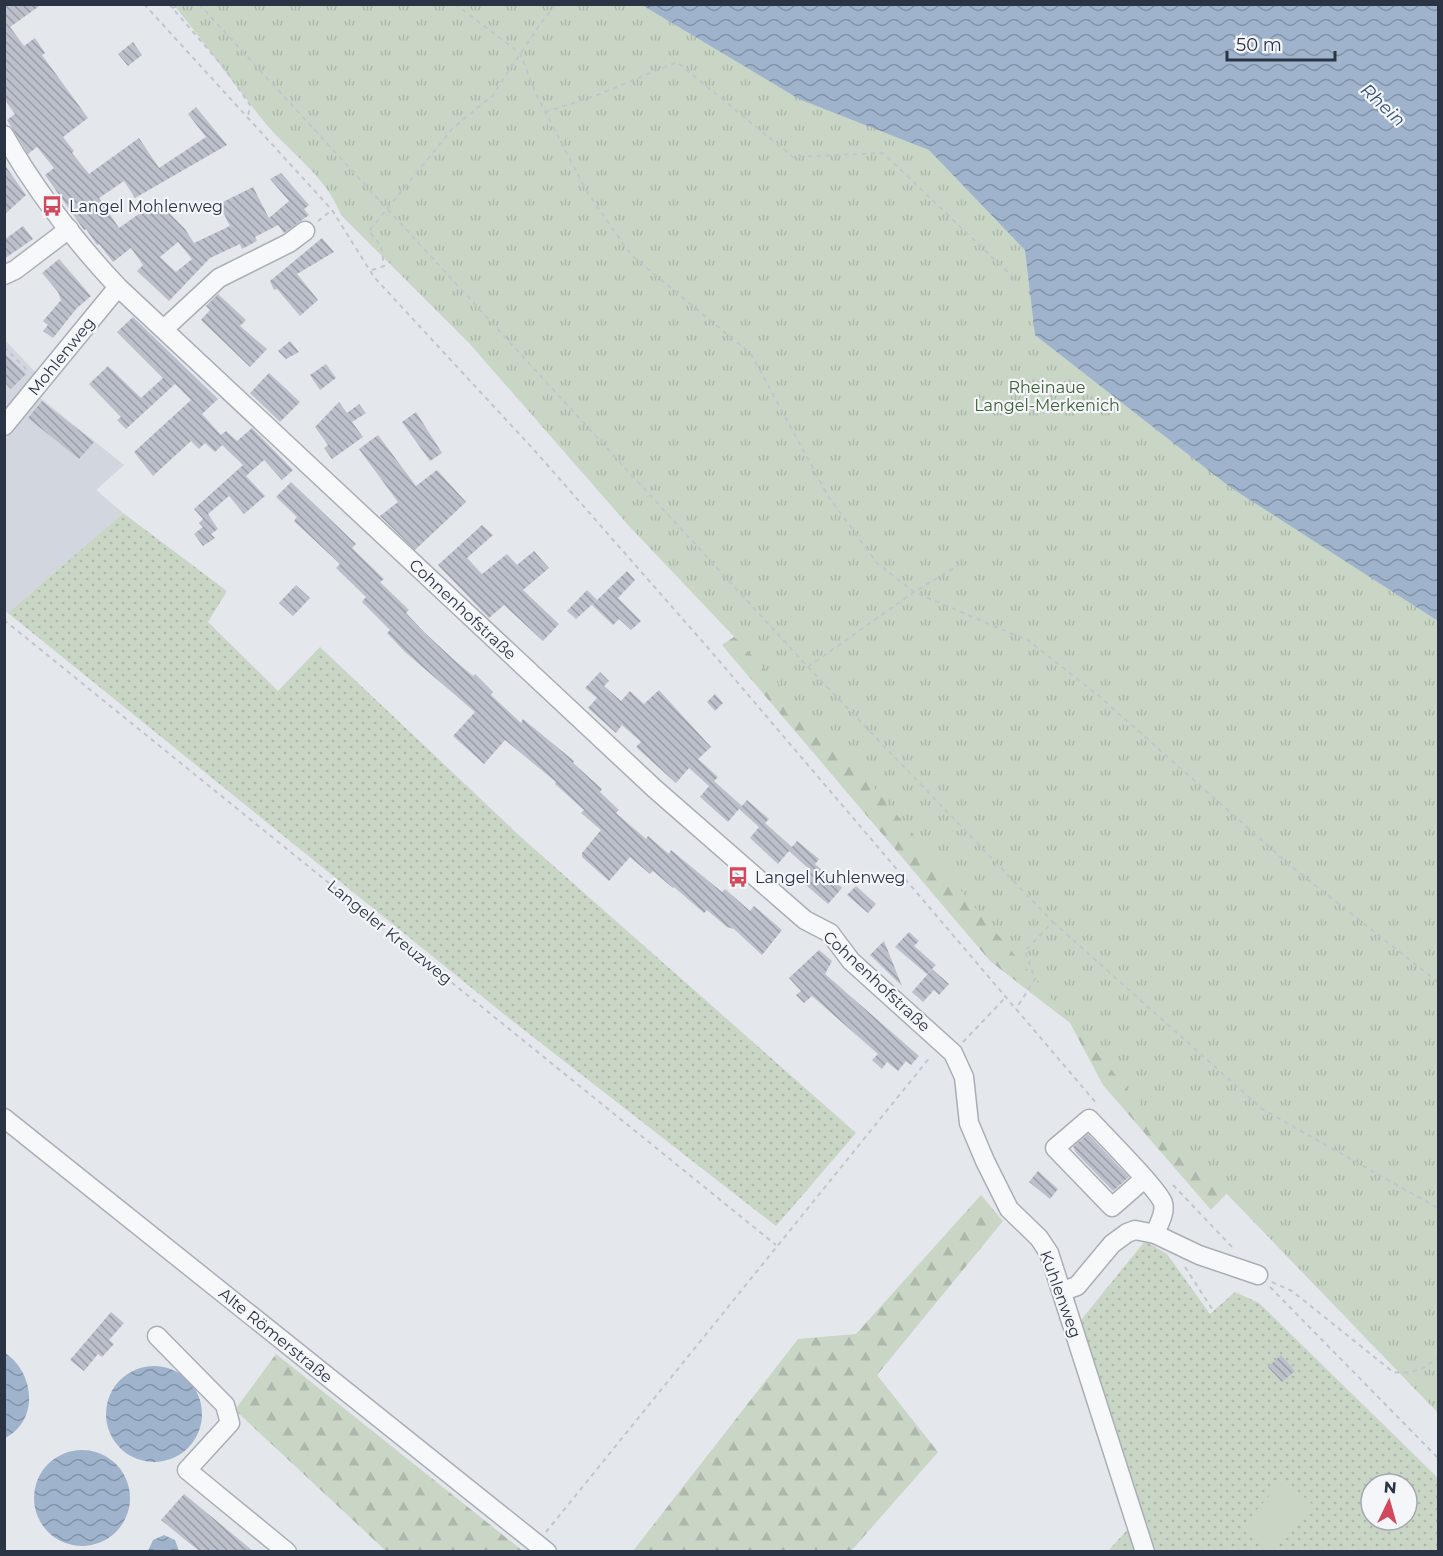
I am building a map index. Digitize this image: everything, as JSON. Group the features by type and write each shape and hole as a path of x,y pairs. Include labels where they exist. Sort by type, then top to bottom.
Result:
{"street":[{"name":"Cohnenhofstraße","path":"4,135 19,161 69,229 118,287 655,789 805,920 830,933 851,961 947,1047"},
{"path":"4,274 15,270 69,229"},
{"path":"164,329 219,278 289,243 305,231"},
{"name":"Mohlenweg","path":"4,426 118,287"},
{"name":"Kuhlenweg","path":"947,1047 964,1077 969,1123 985,1161 1009,1209 1039,1238 1049,1253 1145,1551"},
{"name":"Alte Römerstraße","path":"4,1118 542,1547"},
{"path":"1144,1179 1112,1207 1055,1148 1089,1119 1144,1179 1163,1201 1164,1209 1155,1234"},
{"path":"1063,1291 1077,1286 1112,1244 1126,1233 1143,1230 1199,1255 1258,1275"},
{"path":"157,1336 225,1405 230,1423 187,1470 287,1551"}],"path":[{"path":"144,4 332,210 371,271 535,451 709,649 1097,1105"},
{"path":"169,4 225,69 250,105 248,117"},
{"path":"172,9 182,4"},
{"path":"199,4 388,207 808,667 1053,922 1262,1109 1438,1208"},
{"path":"455,4 520,53 545,112 587,192 632,255 751,354 828,496 877,563 914,592 1029,641 1099,696 1292,867 1438,982"},
{"path":"371,271 384,266 381,246 369,231 453,128 492,96 556,4"},
{"path":"545,112 595,96 677,62 793,157 883,153 1017,281"},
{"path":"4,347 39,383"},
{"path":"808,667 914,592 959,565"},
{"name":"Langeler Kreuzweg","path":"4,620 776,1245"},
{"path":"1016,1009 1035,979 1025,951 1053,922"},
{"path":"542,1547 776,1245 947,1047 1005,997"},
{"path":"1169,1182 1234,1250"},
{"path":"1181,1261 1214,1312"},
{"path":"1258,1275 1292,1291 1393,1372 1407,1374 1414,1372 1438,1357"},
{"path":"1258,1275 1438,1458"}],"shaded area":[{"path":"5,340 38,375 5,417"},
{"path":"38,396 124,465 96,490 123,513 8,613 4,610 4,440"}],"green space":[{"name":"Rheinaue Langel-Merkenich","path":"174,5 1289,5 1438,143 1438,1413 1140,1104 850,759 629,526 469,343 341,215 326,188 262,119"},
{"path":"123,513 227,591 208,622 278,691 320,647 522,838 856,1133 776,1226 510,1019 8,613"},
{"path":"756,622 1265,1153 1211,1210 1103,1085 1070,1023 990,961 722,645"},
{"path":"981,1195 1003,1221 877,1375 938,1452 851,1551 633,1551 798,1339 856,1334"},
{"path":"1145,1241 1167,1254 1210,1314 1235,1292 1259,1303 1438,1478 1438,1551 1153,1551 1081,1320"},
{"path":"276,1354 523,1551 386,1551 235,1410"},
{"path":"1284,1479 1312,1504 1271,1551 1268,1551 1241,1528"},
{"path":"1128,1529 1135,1551 1108,1551"}],"water":[{"name":"Rhein","path":"642,5 1438,5 1438,621 1230,487 1035,335 1025,250 929,150 799,99"},
{"path":"5,1353 15,1361 22,1372 29,1396 24,1420 5,1438"},
{"path":"154,1366 173,1369 188,1380 199,1395 202,1414 199,1433 188,1448 173,1459 154,1462 135,1459 120,1448 109,1433 106,1414 109,1395 120,1380 135,1369"},
{"path":"82,1450 101,1453 116,1464 127,1479 130,1498 127,1517 116,1532 101,1543 82,1546 63,1543 48,1532 37,1517 34,1498 37,1479 48,1464 63,1453"},
{"path":"164,1535 175,1540 179,1551 148,1551 153,1540"}],"building":[{"path":"4,4 42,4 10,27 24,46 35,38 45,53 42,55 88,118 63,137 74,151 72,153 89,174 139,138 159,168 206,137 188,114 196,107 227,145 135,198 124,181 99,198 119,228 143,211 139,204 161,205 185,229 194,243 230,226 219,204 253,187 269,218 289,201 270,179 281,173 309,205 304,209 309,215 284,233 278,225 255,237 257,241 242,249 240,244 210,258 169,301 137,271 143,265 131,248 113,262 86,229 84,230 45,175 54,168 37,147 28,154 7,120 15,114 4,99","holes":["178,242 192,259 176,272 160,257"]},
{"path":"133,42 142,55 128,66 118,54"},
{"path":"4,164 26,195 4,215"},
{"path":"23,226 33,239 4,259 4,240"},
{"path":"322,238 334,252 297,274 318,300 300,316 277,289 274,290 270,281"},
{"path":"59,259 91,296 77,308 53,338 43,331 48,325 43,321 61,300 58,292 42,273"},
{"path":"218,294 246,320 240,326 267,349 250,367 201,320 210,310 206,306"},
{"path":"133,317 218,399 202,414 221,435 226,431 237,441 252,428 293,470 282,480 264,460 246,476 265,496 244,514 229,496 208,514 218,529 211,534 215,538 203,546 194,534 203,527 199,523 203,519 194,509 243,465 222,445 215,452 205,443 199,449 191,441 153,476 134,452 191,400 175,384 126,429 117,420 121,417 89,384 108,366 141,398 163,378 117,332"},
{"path":"290,341 299,352 286,359 278,351"},
{"path":"4,353 26,374 11,389 4,382"},
{"path":"326,364 336,378 320,390 310,375"},
{"path":"269,373 300,402 280,422 250,393"},
{"path":"42,401 94,442 79,459 28,418"},
{"path":"339,402 347,413 359,404 366,413 352,422 363,437 332,459 324,448 328,445 315,427"},
{"path":"416,412 442,453 430,461 402,422"},
{"path":"378,435 416,486 437,470 466,502 415,550 380,516 398,502 359,449"},
{"path":"291,482 356,544 352,548 384,579 380,582 409,610 406,613 424,632 473,676 475,674 493,692 491,695 521,723 523,719 574,761 573,763 602,789 600,792 619,810 616,813 646,839 648,836 669,854 671,850 722,892 725,889 750,911 754,906 782,930 762,955 734,929 727,927 707,910 704,913 653,871 650,874 630,857 609,881 582,857 582,853 601,830 581,813 584,810 555,784 556,782 505,740 484,764 453,736 475,712 405,652 387,633 390,630 362,602 366,597 336,568 340,564 294,521 297,517 276,497"},
{"path":"482,525 493,535 467,558 482,574 507,554 517,565 534,551 549,568 523,590 559,624 543,641 504,605 489,618 438,565"},
{"path":"627,571 635,580 618,598 641,621 631,630 619,619 613,625 592,605"},
{"path":"296,585 310,598 293,616 279,603"},
{"path":"587,590 597,600 576,619 567,611"},
{"path":"600,672 609,681 604,686 621,701 630,691 644,704 659,690 711,747 698,759 718,777 714,781 742,806 747,800 769,819 765,823 792,847 797,841 819,859 815,864 842,888 828,904 800,880 809,869 789,851 778,864 750,838 759,827 739,809 728,822 700,797 709,786 689,768 676,783 636,747 641,742 622,725 616,733 588,708 597,698 585,688"},
{"path":"715,694 723,703 715,711 707,702"},
{"path":"856,886 876,904 868,913 847,895"},
{"path":"909,932 919,941 914,946 936,965 927,974 895,947"},
{"path":"884,941 902,986 870,955"},
{"path":"819,950 832,961 825,974 919,1056 911,1065 906,1061 898,1071 887,1062 882,1069 872,1060 878,1054 812,996 804,1003 796,995 801,991 789,978"},
{"path":"932,969 949,984 939,995 934,990 923,1002 912,992"},
{"path":"1088,1134 1129,1177 1113,1191 1076,1153 1073,1147"},
{"path":"1038,1171 1058,1189 1050,1199 1029,1182"},
{"path":"111,1312 124,1323 109,1340 114,1344 102,1357 98,1354 84,1371 70,1360"},
{"path":"1281,1355 1295,1371 1282,1382 1268,1367"},
{"path":"184,1494 253,1551 199,1551 161,1520"}],"place":[{"name":"Langel Mohlenweg","path":"52,206"},
{"name":"Langel Kuhlenweg","path":"738,877"}]}
